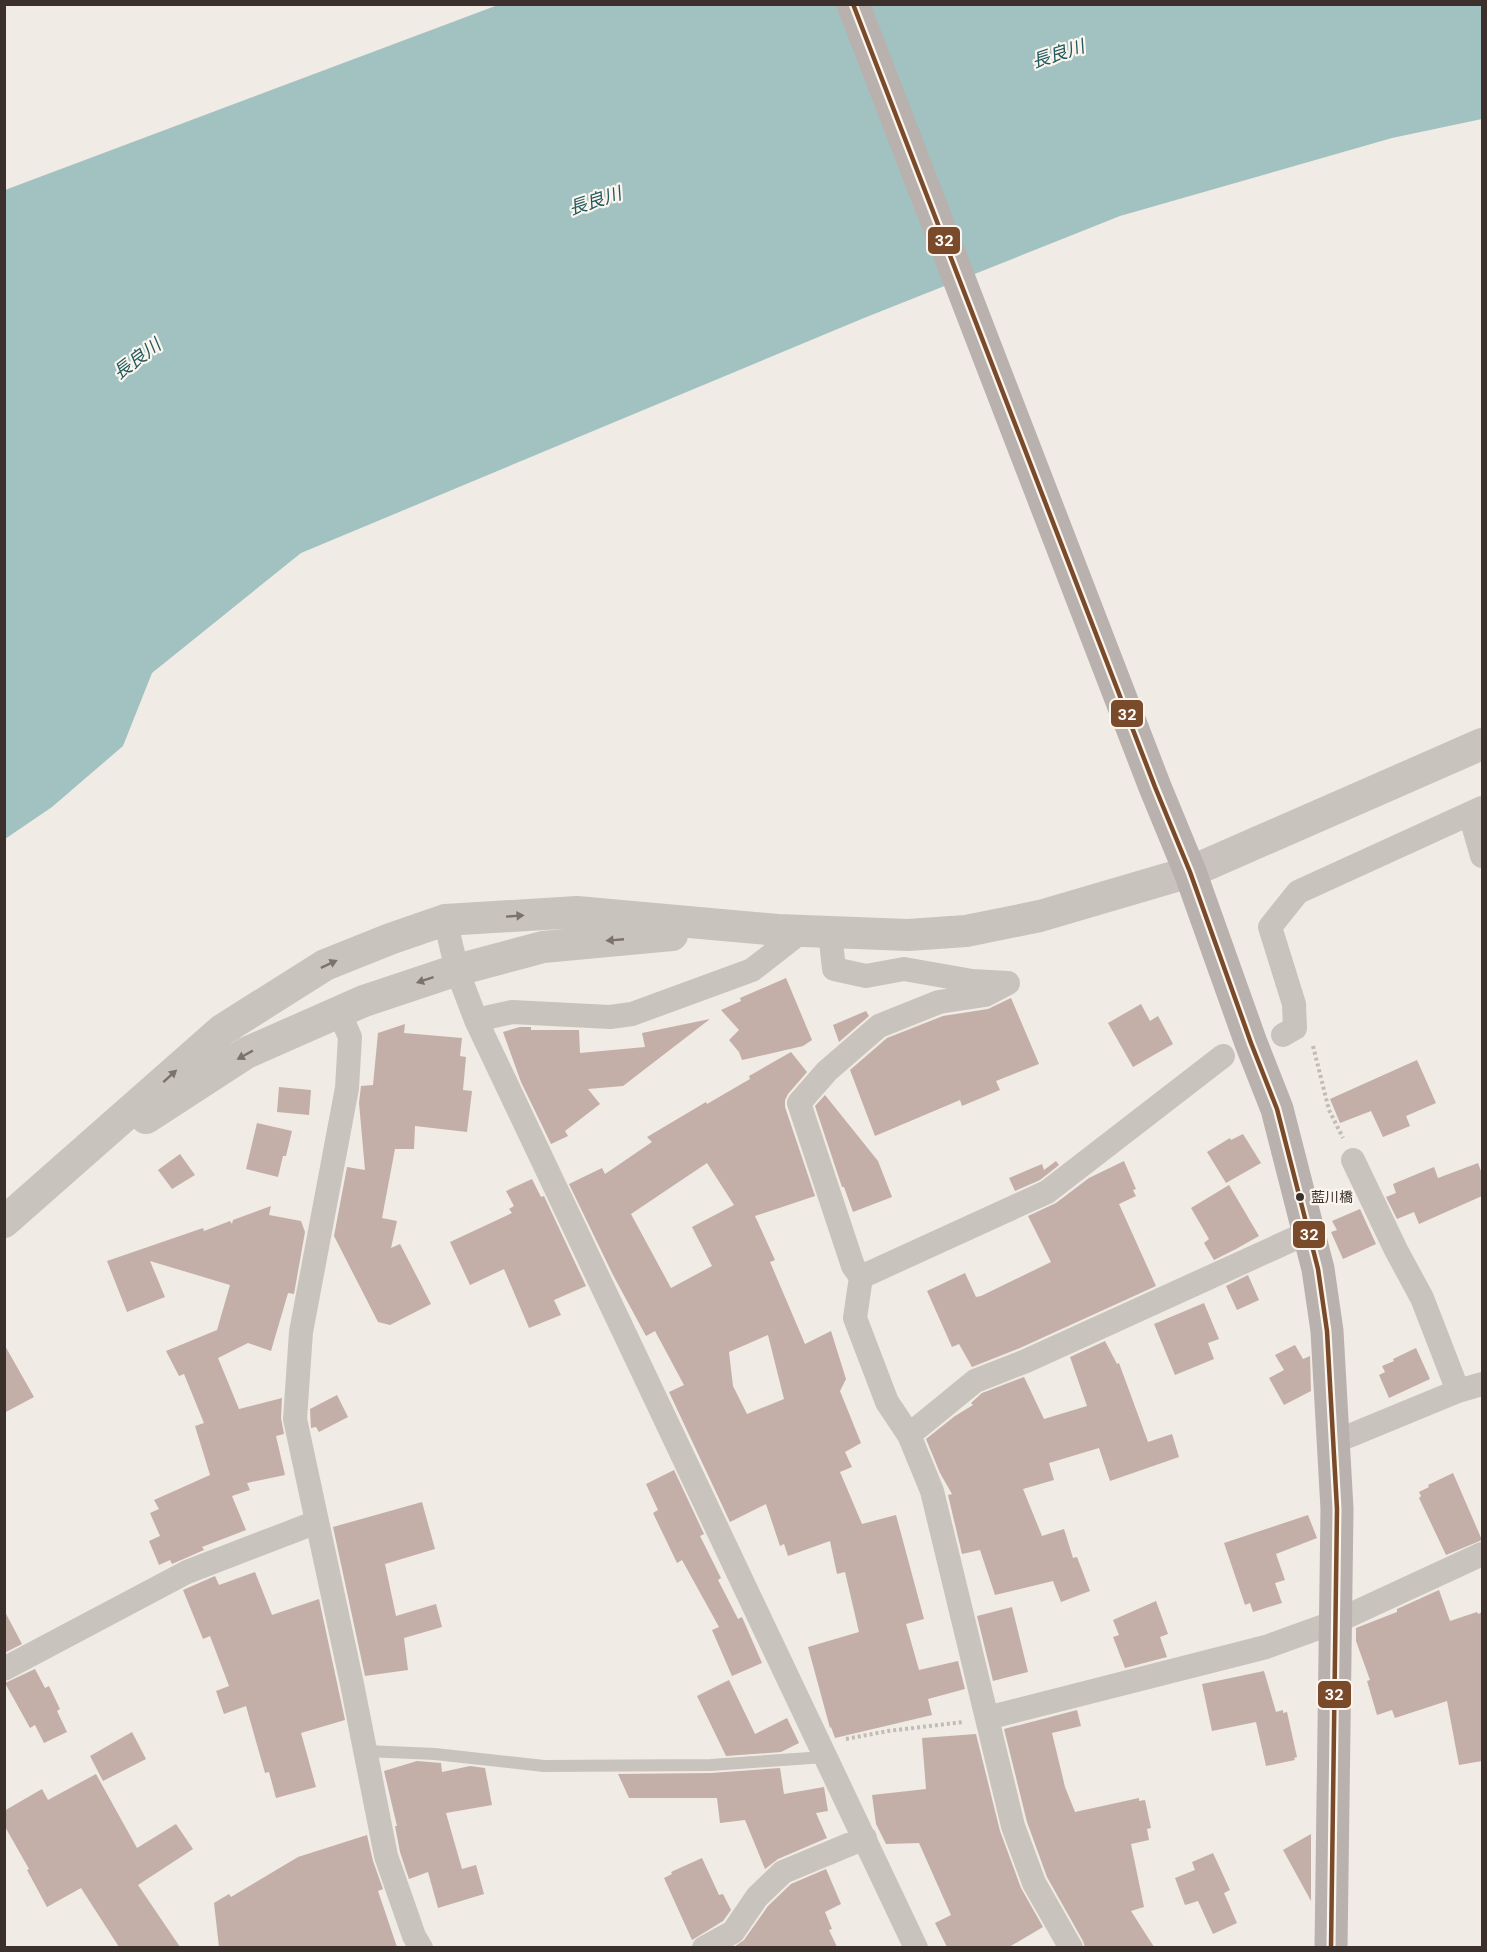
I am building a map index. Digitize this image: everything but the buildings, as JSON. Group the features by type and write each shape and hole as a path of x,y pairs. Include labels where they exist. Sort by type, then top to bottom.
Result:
{"main road":[{"path":"852,4 1155,788 1190,872 1277,1109 1309,1232 1318,1269 1327,1331 1337,1509 1331,1947"}],"street":[{"path":"4,1222 222,1030 325,965 445,920 577,912 803,931 908,935 966,931 1040,916 1190,872 1482,744"},
{"path":"1289,1032 1294,1004 1270,927 1298,892 1476,811 1482,856"},
{"path":"445,920 457,970 476,1020 916,1947"},
{"path":"32,1199 130,1128 246,1053 364,1001 457,970 543,947 672,935 803,931"},
{"path":"476,1020 512,1012 610,1017 632,1014 752,970 803,931"},
{"path":"803,931 834,969 866,976 904,969 972,981 1008,982 985,994 939,1002 879,1026 826,1071 799,1103 853,1266 861,1277 855,1318 887,1402 909,1435 932,1491 1013,1826 1034,1883 1071,1947"},
{"path":"339,1012 350,1037 347,1088 301,1332 294,1419 366,1751 386,1856 414,1936 421,1947"},
{"path":"861,1277 1047,1192 1222,1056"},
{"path":"1353,1160 1422,1298 1458,1391"},
{"path":"909,1435 975,1381 1026,1361 1309,1232"},
{"path":"1333,1434 1349,1436 1458,1391 1482,1384"},
{"path":"4,1669 187,1572 317,1522"},
{"path":"987,1719 1266,1647 1335,1622 1482,1554"},
{"path":"704,1947 733,1932 757,1897 783,1872 865,1838"}],"lane":[{"path":"366,1751 435,1754 544,1766 711,1765 822,1751"}],"path":[{"path":"1289,1032 1311,1037 1329,1110 1353,1160"},
{"path":"822,1751 888,1731 987,1719"}],"water":[{"name":"長良川","path":"498,5 1482,5 1482,119 1392,138 1120,216 864,318 301,553 152,673 123,746 52,807 5,839 5,190"}],"transit line":[{"name":"32","path":"853,4 1155,787 1190,872 1277,1109 1318,1269 1327,1331 1337,1509 1331,1948"}],"place":[{"name":"藍川橋","path":"1300,1197"}]}
